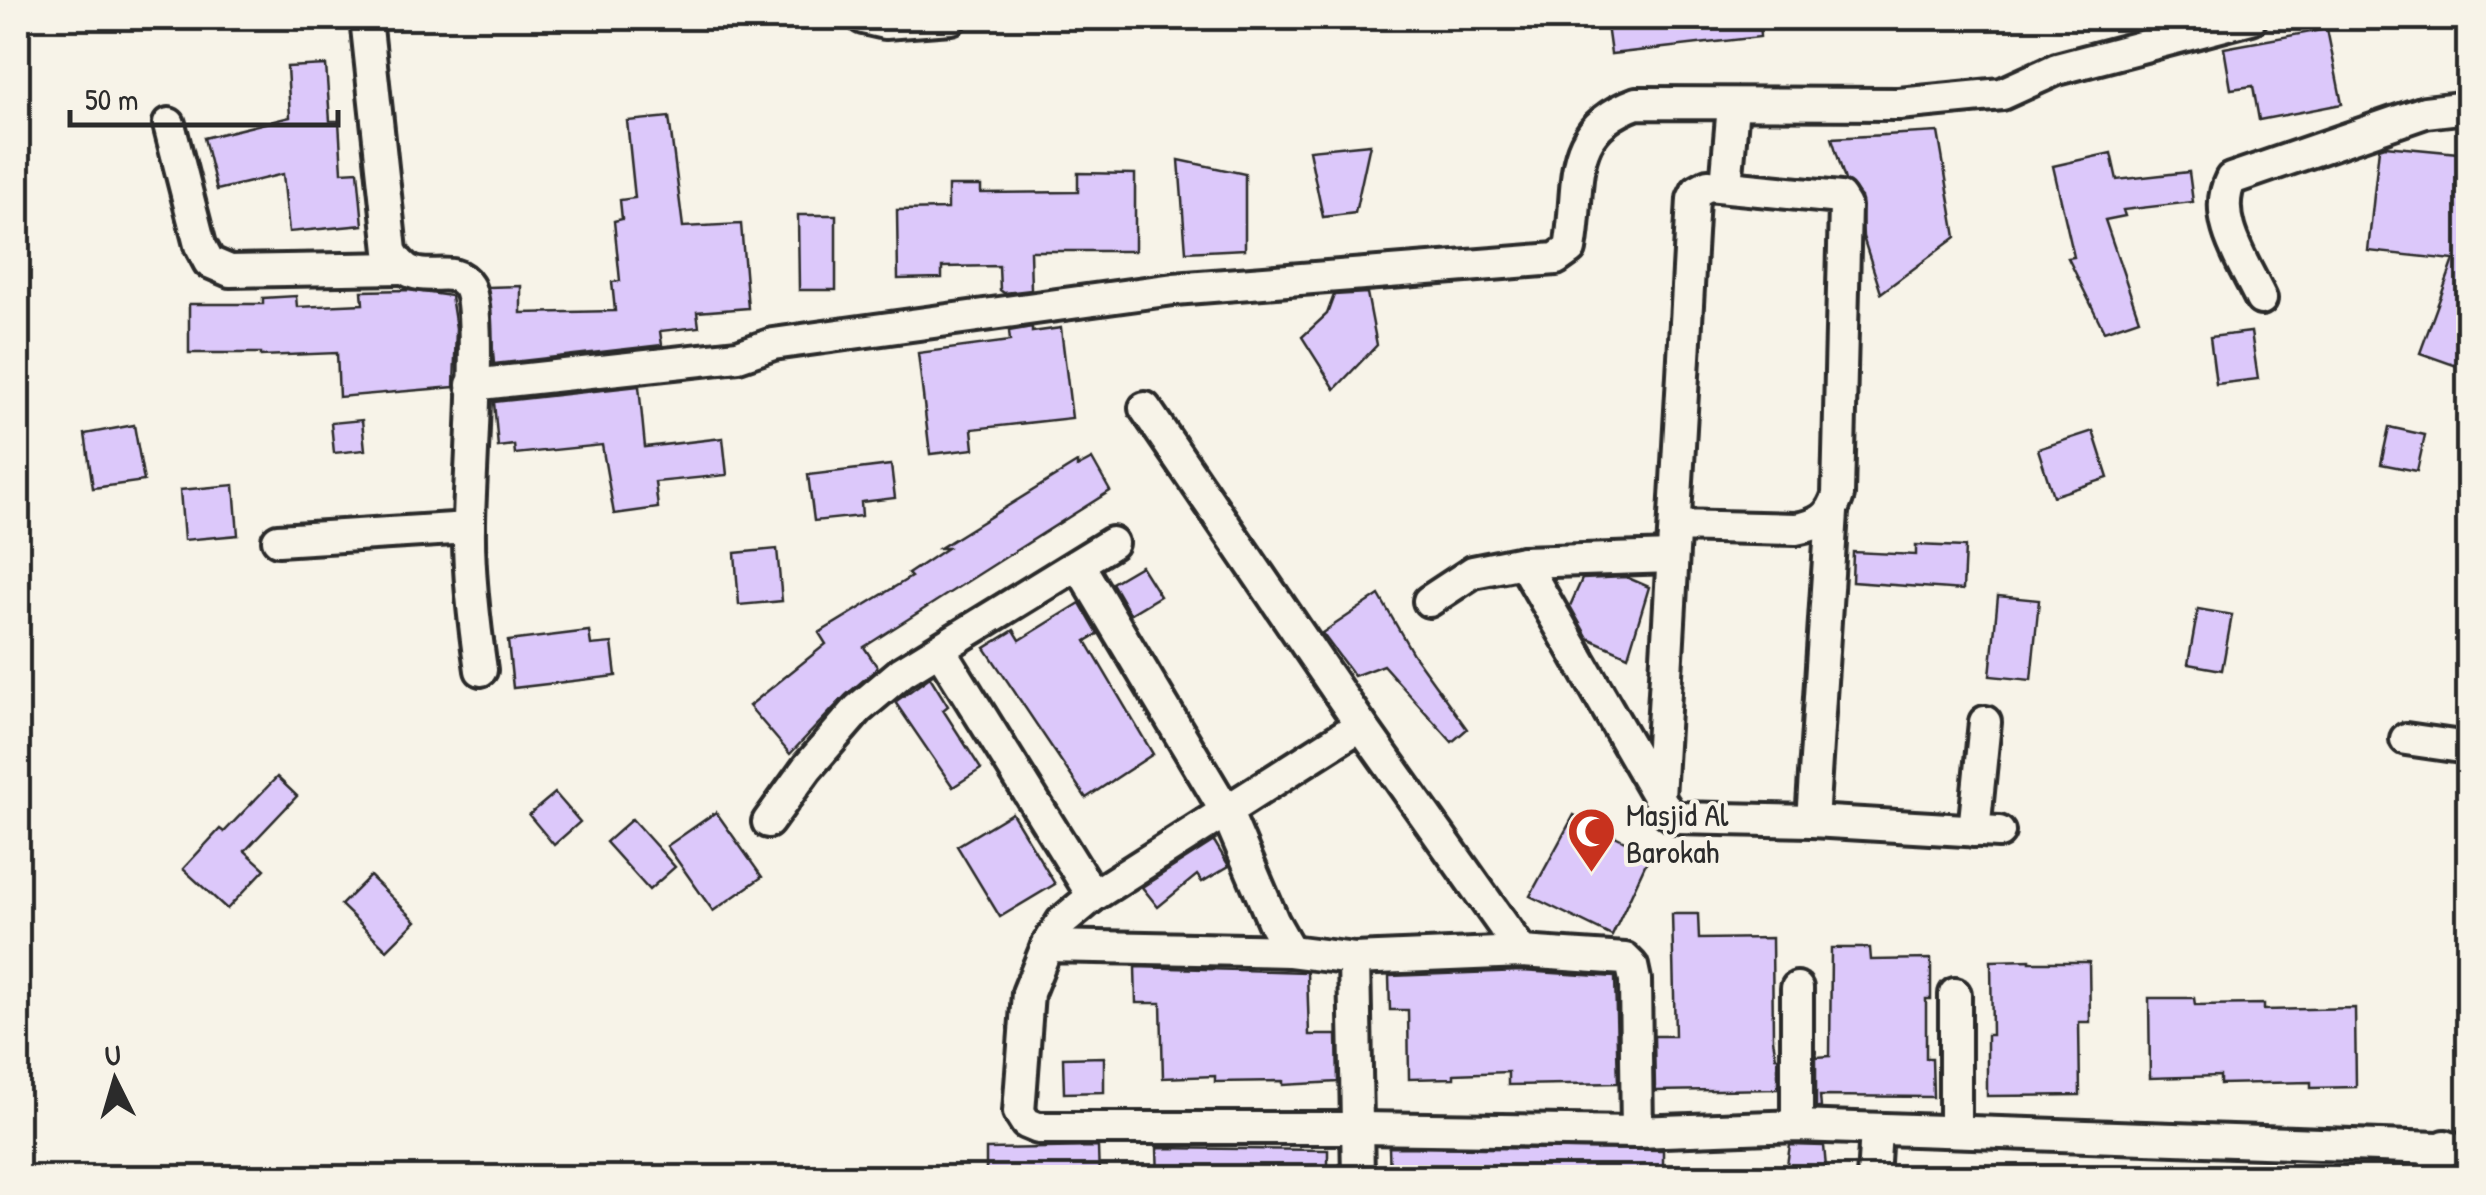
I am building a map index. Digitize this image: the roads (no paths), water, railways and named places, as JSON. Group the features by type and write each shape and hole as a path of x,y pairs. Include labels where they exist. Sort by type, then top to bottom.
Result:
{"street":[{"path":"366,18 391,251 400,268"},
{"path":"863,18 885,23 951,18"},
{"path":"472,385 738,356 773,344 1174,289 1556,259 1570,248 1580,155 1597,124 1614,111 1637,103 1899,104 2002,94 2152,31 2251,18"},
{"path":"1726,186 1733,105"},
{"path":"2261,298 2226,223 2224,192 2231,179 2425,112 2468,107"},
{"path":"169,124 200,245 209,262 230,272 400,268 411,273 456,276 467,283 476,338 468,528 481,670"},
{"path":"1659,798 1694,198 1702,186 1835,196 1845,206 1838,495 1832,512 1812,820"},
{"path":"1146,408 1361,725 1522,952"},
{"path":"1675,526 1796,529 1815,526 1832,512"},
{"path":"278,540 468,528"},
{"path":"768,822 858,709 902,672 1112,544"},
{"path":"1428,601 1473,572 1523,562 1672,557"},
{"path":"1523,562 1659,798 1676,818 1812,820 1986,832 1985,722"},
{"path":"1079,565 1227,813 1273,921 1290,951"},
{"path":"940,650 1093,896"},
{"path":"1361,725 1093,896 1062,922 1047,946 1028,992 1019,1112 1026,1124 1038,1128 1637,1132 1796,1126 2457,1148"},
{"path":"2406,739 2468,748"},
{"path":"1047,946 1290,951 1354,959 1522,952 1625,959 1632,966 1637,1132"},
{"path":"1354,959 1358,1178"},
{"path":"1796,1126 1798,988"},
{"path":"1955,994 1955,1131"},
{"path":"1873,1178 1876,1130"},
{"path":"2429,1178 2457,1148"}],"place":[{"name":"Masjid Al Barokah","path":"1591,874"}]}
